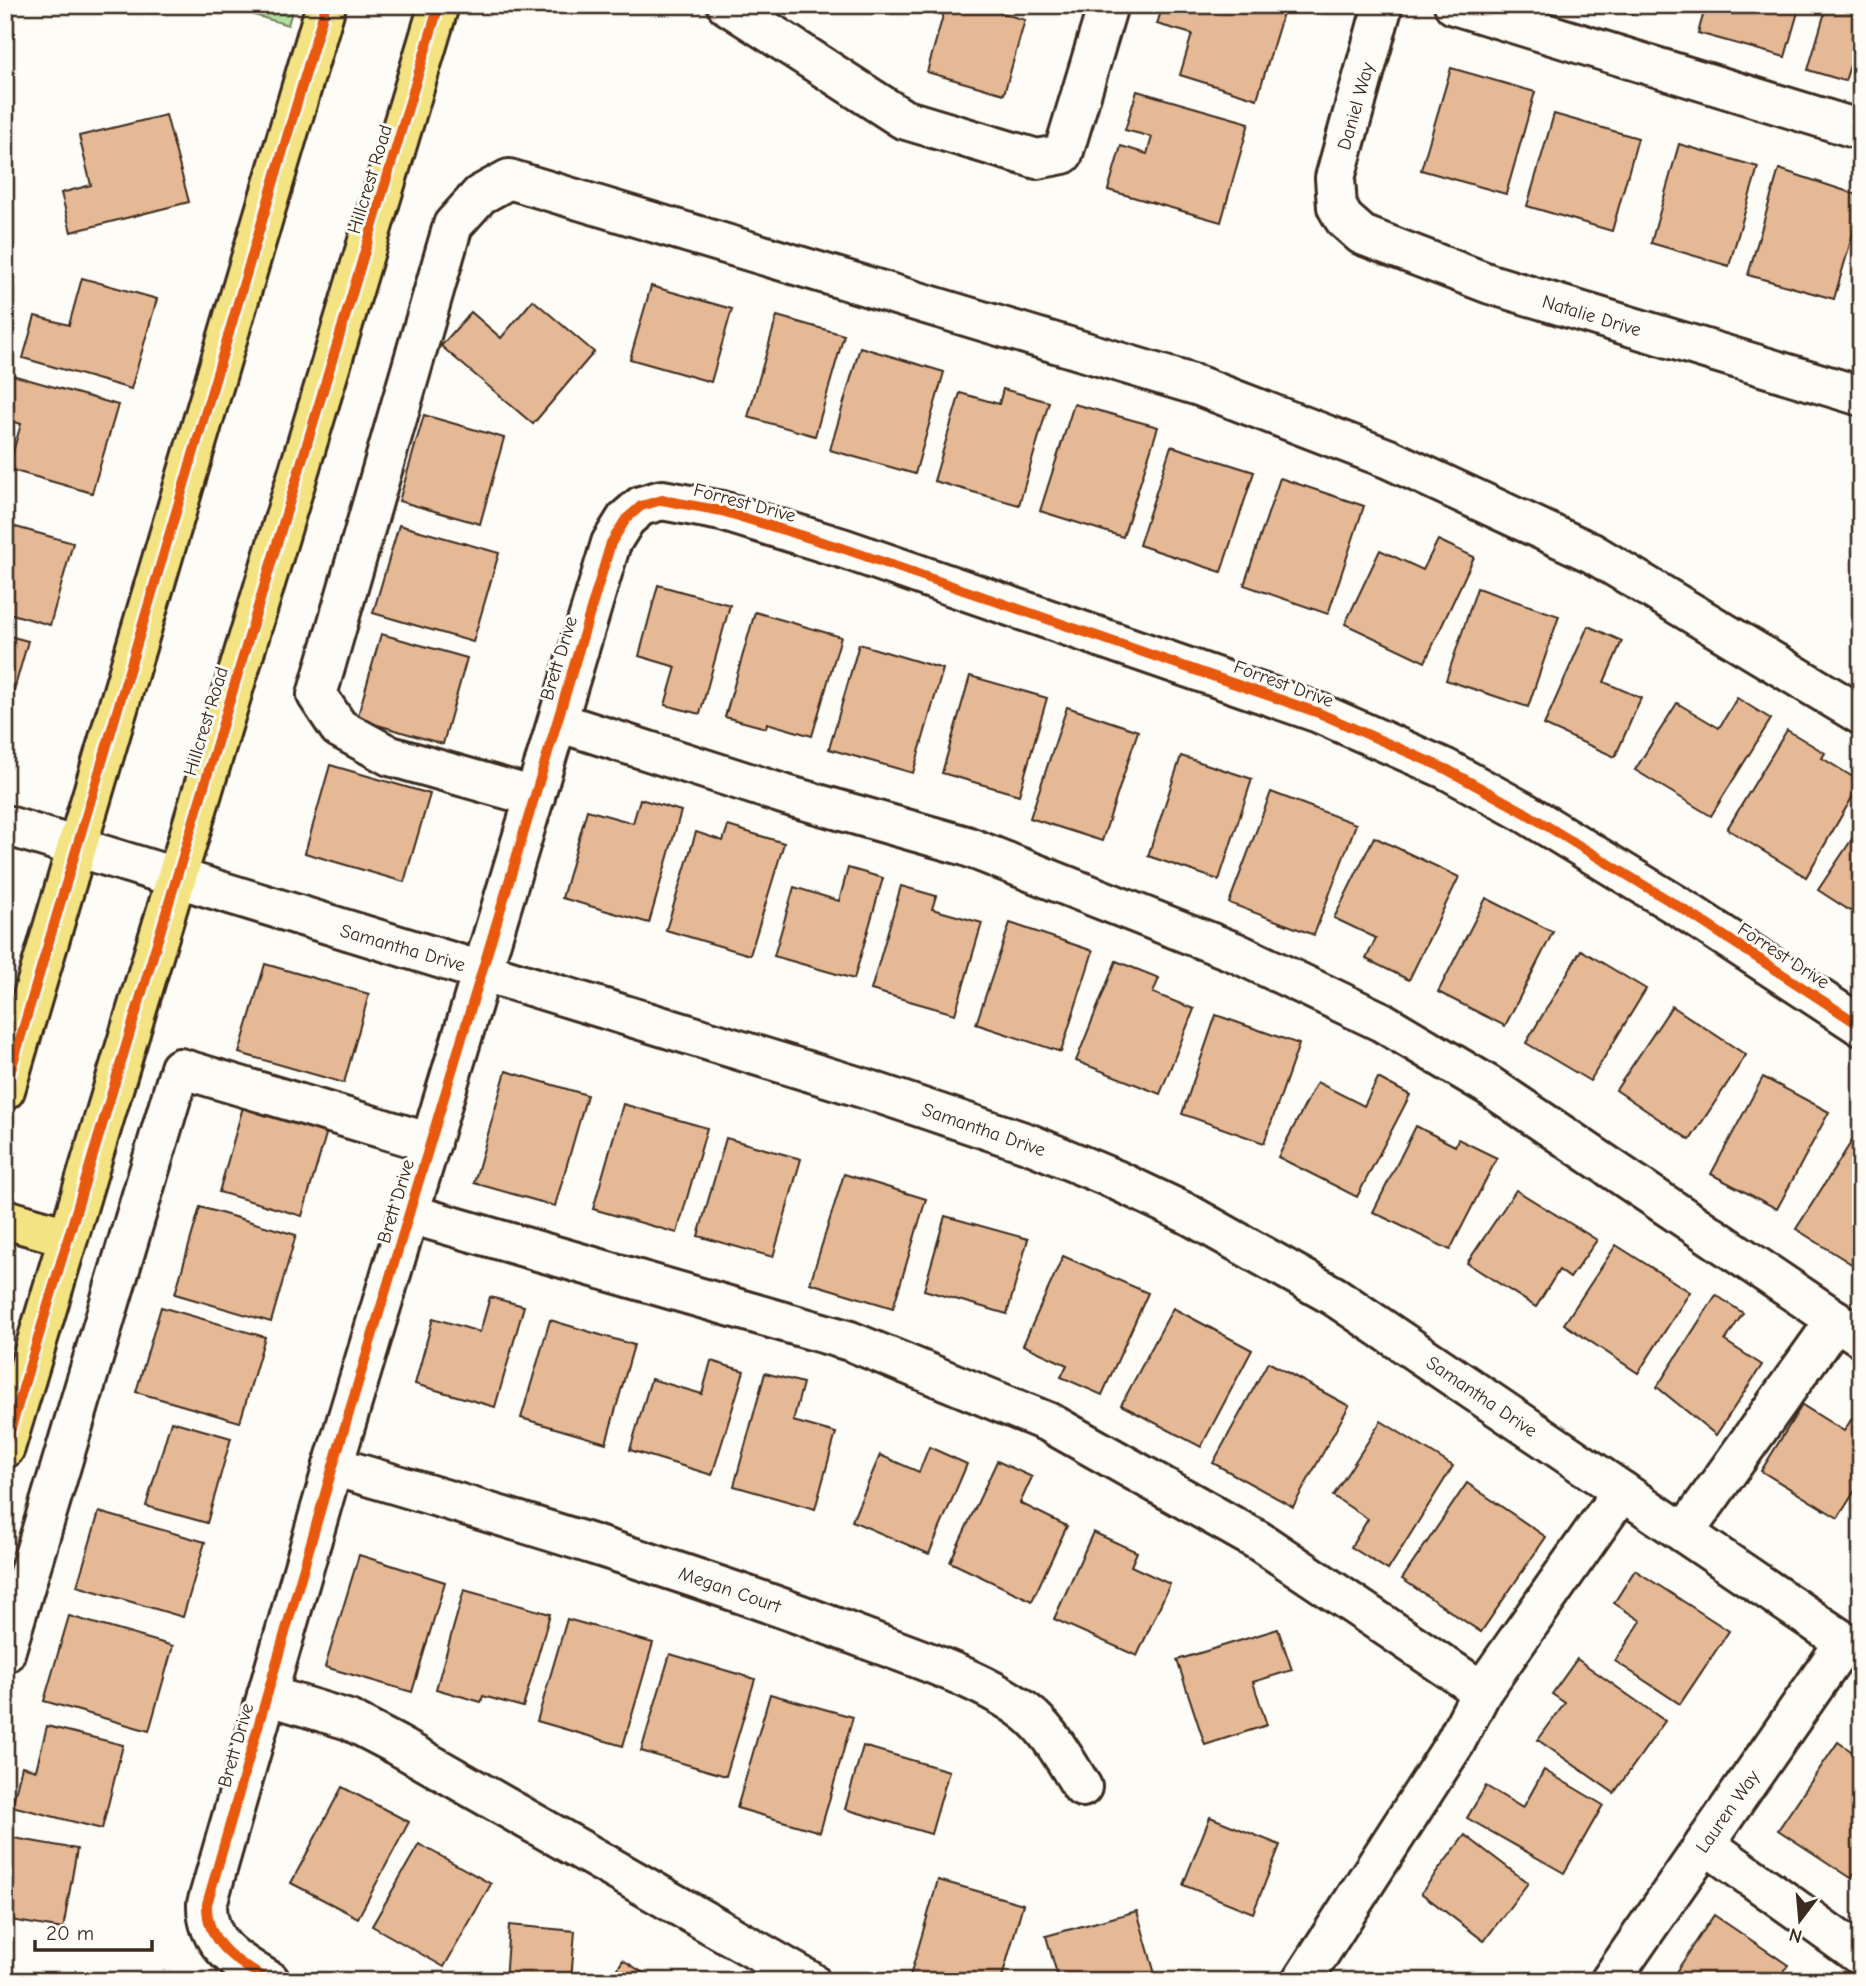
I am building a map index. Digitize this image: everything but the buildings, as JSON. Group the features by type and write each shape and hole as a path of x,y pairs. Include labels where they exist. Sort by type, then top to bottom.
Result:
{"main road":[{"path":"5,1090 326,5"},
{"name":"Hillcrest Road","path":"5,1448 439,5"},
{"path":"5,1219 68,1237"}],"street":[{"path":"727,5 766,16 903,119 1037,159 1063,154 1108,5"},
{"name":"Daniel Way","path":"1337,207 1335,178 1383,5"},
{"path":"1454,5 1861,131"},
{"path":"535,797 390,756 340,728 317,695 453,225 480,195 509,179 1199,386 1389,458 1592,554 1861,715"},
{"name":"Natalie Drive","path":"1337,207 1344,219 1362,235 1490,284 1861,397"},
{"name":"Forrest Drive","path":"641,506 662,500 722,511 845,549 1319,713 1446,769 1524,812 1686,911 1861,1026"},
{"name":"Brett Drive","path":"270,1981 233,1959 218,1944 207,1917 207,1904 333,1466 611,543 626,519 641,506"},
{"path":"558,722 786,794 966,846 1237,953 1382,1022 1488,1085 1848,1328 1684,1533"},
{"name":"Samantha Drive","path":"5,825 866,1089 1030,1144 1114,1179 1199,1220 1335,1296 1853,1647"},
{"path":"5,1653 180,1069 431,1143"},
{"path":"410,1213 850,1341 1050,1423 1259,1541 1482,1690"},
{"name":"Megan Court","path":"333,1466 607,1547 761,1599 949,1671 1003,1698 1032,1717 1052,1740 1082,1787"},
{"path":"1302,1981 1455,1743 1482,1690 1622,1491"},
{"name":"Lauren Way","path":"1610,1981 1705,1844 1853,1647"},
{"path":"267,1695 362,1726 558,1835 810,1981"},
{"path":"1705,1844 1861,1956"}],"green space":[{"path":"220,5 294,5 288,25"}],"cycle path":[{"path":"5,1090 326,5"},
{"path":"5,1448 439,5"},
{"path":"270,1981 226,1951 212,1931 207,1904 333,1466 611,543 626,519 641,506 662,500 722,511 845,549 1319,713 1446,769 1524,812 1686,911 1861,1026"}]}
